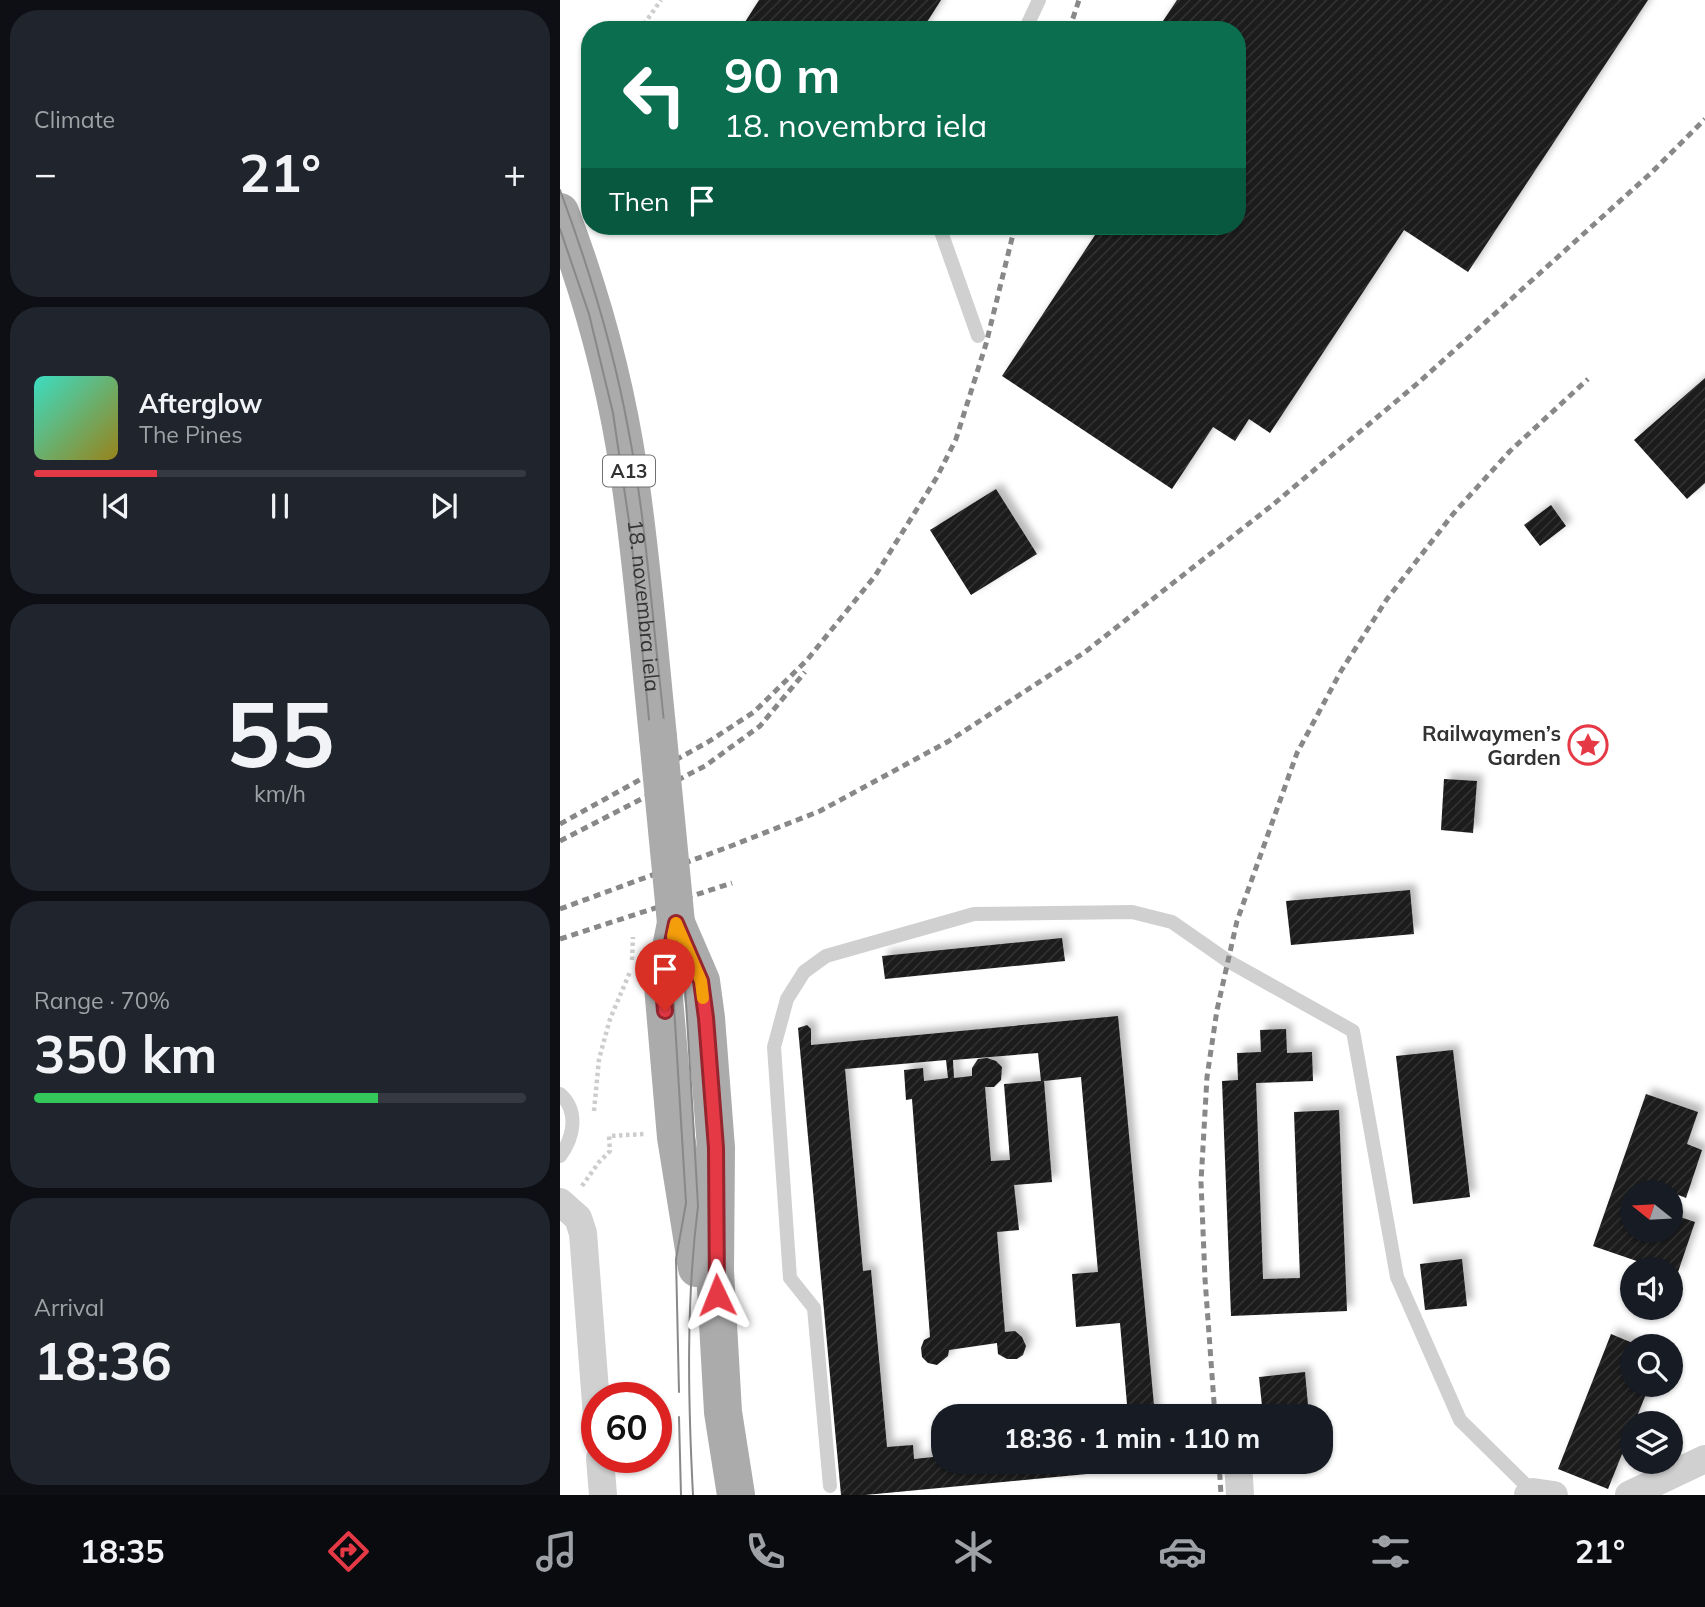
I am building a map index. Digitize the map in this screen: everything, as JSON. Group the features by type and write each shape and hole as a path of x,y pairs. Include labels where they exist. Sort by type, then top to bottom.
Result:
{"main road":[{"name":"18. novembra iela","path":"560,212 604,345 629,473 676,923 663,986 676,1137 694,1240 706,1350 713,1495"},
{"name":"18. novembra iela","path":"676,923 701,981 706,1018 716,1148 715,1271 723,1412 736,1495"}],"street":[{"path":"569,1200 579,1218 583,1233 594,1382"},
{"path":"1629,1495 1705,1460"},
{"path":"601,1473 603,1495"},
{"path":"1239,1474 1240,1495"}],"lane":[{"path":"1029,21 1039,0"},
{"path":"942,235 978,336"},
{"path":"830,1486 814,1308 790,1278 774,1047 787,999 804,972 826,956 974,914 1132,912 1172,922 1228,961 1353,1031 1397,1277 1460,1420 1539,1494"},
{"path":"560,1094 565,1098 573,1117 570,1143 560,1156"}],"path":[{"path":"646,21 661,0"},
{"path":"570,1143 594,1110 599,1059 610,1019 632,967 633,937"},
{"path":"569,1200 610,1151 609,1136 645,1134"}],"building":[{"path":"759,0 941,0 928,21 746,21"},
{"path":"1177,0 1648,0 1468,272 1404,230 1270,433 1249,419 1235,441 1213,427 1172,489 1002,376 1095,235 1246,235 1246,21 1163,21"},
{"path":"1705,378 1705,483 1687,499 1634,440"},
{"path":"996,489 1037,554 971,595 930,530"},
{"path":"1551,505 1566,526 1540,546 1524,525"},
{"path":"1444,779 1477,781 1473,833 1441,830"},
{"path":"1410,890 1414,934 1291,945 1286,901"},
{"path":"1062,938 1065,961 885,979 882,956"},
{"path":"1118,1016 1154,1404 1127,1404 1120,1323 1076,1327 1072,1274 1098,1272 1081,1077 1044,1081 1052,1182 1014,1185 1019,1230 997,1232 1005,1332 1015,1331 1022,1337 1026,1346 1023,1355 1017,1359 1007,1359 998,1354 997,1343 949,1350 948,1356 937,1365 928,1363 922,1357 924,1340 930,1337 912,1099 906,1100 904,1070 923,1068 924,1081 948,1078 946,1060 845,1069 863,1271 871,1270 887,1447 913,1445 914,1459 931,1457 931,1474 1086,1474 841,1495 798,1028 807,1025 811,1029 811,1045","holes":["1038,1053 1041,1081 1004,1084 1010,1160 991,1161 985,1087 994,1087 1001,1080 1002,1067 996,1061 978,1059 972,1068 972,1076 954,1078 953,1060"]},
{"path":"1286,1029 1287,1053 1312,1052 1313,1081 1256,1083 1263,1279 1300,1278 1294,1112 1339,1110 1347,1311 1231,1316 1222,1081 1238,1080 1237,1053 1261,1052 1260,1030"},
{"path":"1453,1050 1470,1197 1413,1204 1396,1056"},
{"path":"1646,1094 1698,1112 1687,1144 1702,1150 1686,1198 1684,1180 1620,1180 1620,1243 1683,1243 1684,1218 1695,1222 1683,1257 1625,1257 1593,1246"},
{"path":"1462,1259 1467,1306 1425,1310 1420,1264"},
{"path":"1611,1334 1620,1338 1620,1397 1645,1397 1639,1411 1620,1411 1620,1459 1608,1489 1558,1469"},
{"path":"1305,1372 1308,1404 1262,1404 1259,1377"}],"tram line":[{"path":"560,190 599,308 615,367 634,458 666,740 698,1206 691,1278 689,1350 693,1495"},
{"path":"560,229 589,314 613,413 631,535 669,924 686,1203 676,1259 679,1392"},
{"path":"679,1417 681,1495"}],"railway":[{"path":"1072,21 1079,0"},
{"path":"560,909 820,811 949,741 1085,652 1270,507 1418,383 1651,173 1705,119"},
{"path":"560,824 708,742 754,712 807,660 875,576 937,477 956,439 986,344 1013,235"},
{"path":"1214,1404 1201,1182 1207,1077 1217,1010 1237,921 1297,753 1341,671 1387,599 1453,514 1510,451 1588,379"},
{"path":"560,841 705,766 760,726 805,672"},
{"path":"560,939 732,883"},
{"path":"1220,1474 1221,1495"}],"slow traffic":[{"path":"673,936 676,923 701,981 703,998"}],"place":[{"name":"Railwaymen’s Garden","path":"1588,745"}],"route":[{"path":"665,1011 663,986 676,923 701,981 706,1018 716,1148 717,1295"}]}
